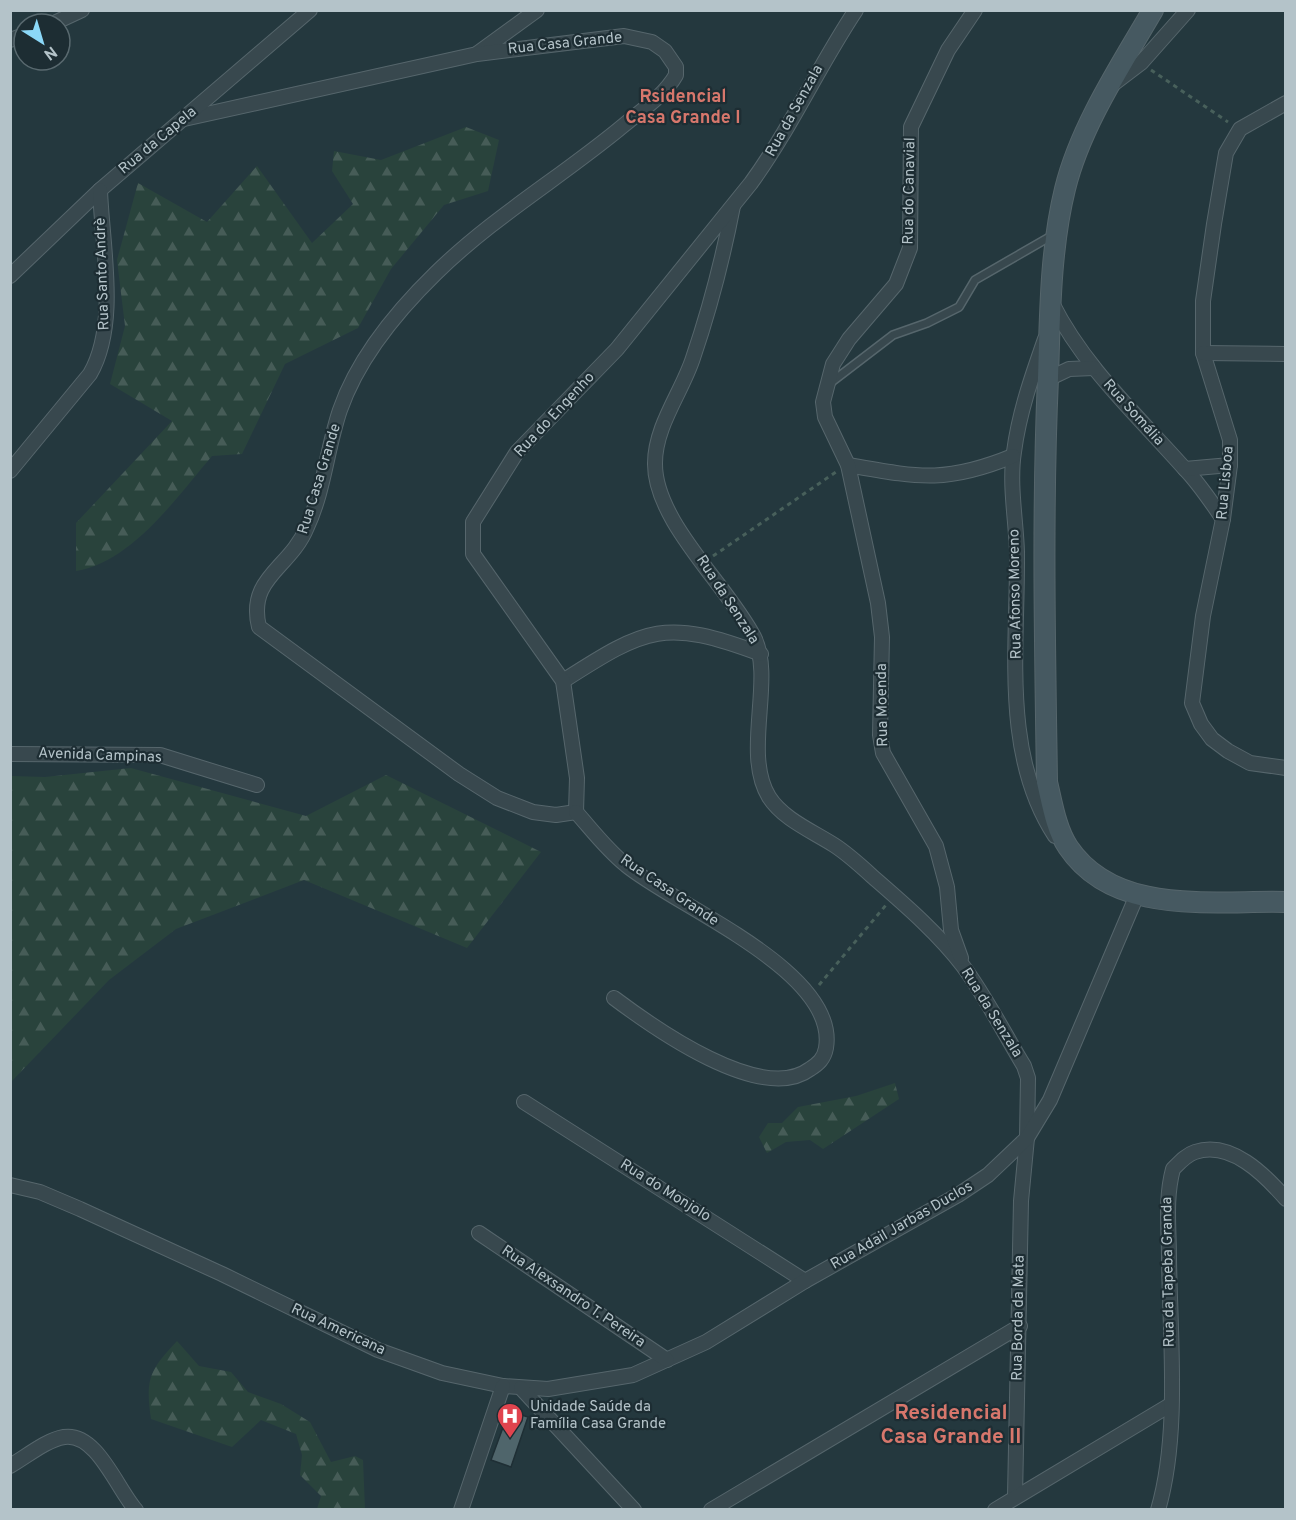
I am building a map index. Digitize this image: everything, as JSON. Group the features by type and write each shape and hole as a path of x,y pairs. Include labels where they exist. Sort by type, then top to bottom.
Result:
{"main road":[{"name":"Rua Afonso Moreno","path":"1153,10 1107,88 1077,154 1065,189 1058,233 1051,301 1044,479 1047,782 1054,812 1067,846 1080,862 1108,883 1137,895 1172,900 1286,902"}],"street":[{"name":"Rua da Capela","path":"10,276 100,190 310,10"},
{"path":"477,54 537,10"},
{"name":"Rua da Senzala","path":"856,10 825,57 771,156 733,206 723,260 713,294 692,361 658,442 655,464 662,496 683,536 745,622 760,654 758,731 761,775 769,796 784,813 837,846 937,936 964,967 1024,1066 1028,1078 1028,1138"},
{"name":"Rua do Canavial","path":"848,465 825,417 823,402 826,387 833,364 849,339 884,300 904,267 910,248 911,127 948,50 975,10"},
{"name":"Rua Afonso Moreno","path":"1107,88 1141,63 1188,10"},
{"name":"Rua Casa Grande","path":"184,119 477,54 624,36 652,42 672,58 676,75 669,88 599,146 491,226 436,273 388,326 360,365 341,409 309,525 295,550 260,590 256,613 259,627 291,653 459,774 497,798 533,812 556,815 576,812 626,866 762,953 810,995 821,1013 827,1033 826,1050 820,1062 804,1074 781,1078 734,1069 653,1027 614,998"},
{"path":"1240,129 1286,102"},
{"name":"Rua Lisboa","path":"1240,129 1226,153 1203,301 1203,353 1230,440 1230,465 1224,519 1203,616 1192,703 1201,724 1212,739 1228,752 1250,763 1286,768"},
{"name":"Rua Santo Andrè","path":"10,471 90,374 100,358 107,322 100,190"},
{"name":"Rua do Engenho","path":"576,812 577,778 563,681 473,554 473,522 517,452 617,349 681,266 733,206"},
{"name":"Rua Somália","path":"1051,301 1065,328 1094,368 1149,432 1185,469 1224,519"},
{"name":"Rua Afonso Moreno","path":"1050,326 1020,413 1013,456 1019,733 1031,790 1052,832 1073,853"},
{"path":"1203,353 1286,354"},
{"path":"1048,379 1069,369 1094,368"},
{"path":"848,465 918,477 948,476 988,466 1013,456"},
{"name":"Rua Moenda","path":"848,465 871,567 882,636 880,735 883,753 936,846 947,887 951,930 964,967"},
{"path":"1185,469 1230,465"},
{"path":"563,681 604,655 649,634 678,630 700,633 760,654"},
{"name":"Avenida Campinas","path":"10,754 160,755 257,785"},
{"name":"Rua Adail Jarbas Duclos","path":"521,1388 548,1389 596,1383 633,1375 667,1360 706,1342 805,1281 958,1195 988,1175 1028,1138 1050,1100 1137,895"},
{"name":"Rua do Monjolo","path":"524,1102 805,1281"},
{"name":"Rua Borda da Mata","path":"1015,1497 1021,1201 1028,1138"},
{"name":"Rua da Tapeba Granda","path":"1158,1509 1167,1468 1170,1405 1167,1205 1173,1169 1195,1152 1208,1150 1229,1155 1251,1165 1267,1178 1286,1199"},
{"name":"Rua Americana","path":"11,1187 40,1192 80,1209 222,1274 378,1350 442,1373 521,1388"},
{"name":"Rua Alexsandro T. Pereira","path":"479,1233 667,1360"},
{"path":"711,1509 1020,1326"},
{"path":"461,1509 503,1386"},
{"path":"521,1388 634,1509"},
{"path":"994,1509 1170,1405"},
{"path":"10,1466 64,1437 78,1439 94,1449 136,1509"}],"lane":[{"path":"826,387 893,335 927,323 959,307 975,280 1058,233"}],"path":[{"path":"1141,63 1240,129"},
{"path":"703,562 848,465"},
{"path":"810,995 893,897"}],"green space":[{"path":"466,127 499,140 488,191 444,205 391,269 358,328 285,364 242,454 212,456 152,526 116,555 96,565 76,571 76,523 172,421 110,384 125,326 117,260 138,183 207,222 257,166 312,243 353,204 332,171 334,151 381,160"},
{"path":"131,768 306,816 386,775 541,852 467,948 304,880 176,929 109,980 11,1082 11,776 45,777"},
{"path":"895,1083 899,1099 823,1149 810,1140 786,1142 767,1153 759,1137 768,1123 782,1123 798,1107 856,1096"},
{"path":"177,1341 199,1366 231,1372 248,1392 281,1404 310,1422 331,1462 355,1456 363,1460 365,1509 317,1509 321,1496 300,1475 302,1455 296,1434 261,1420 232,1447 151,1419 149,1384 155,1368"}],"building":[{"name":"Unidade Saúde da Família Casa Grande","path":"509,1411 528,1417 511,1467 491,1460"}],"place":[{"name":"Unidade Saúde da Família Casa Grande","path":"510,1439"}],"district":[{"name":"Rsidencial Casa Grande I","path":"683,107"},
{"name":"Residencial Casa Grande II","path":"951,1425"}]}
